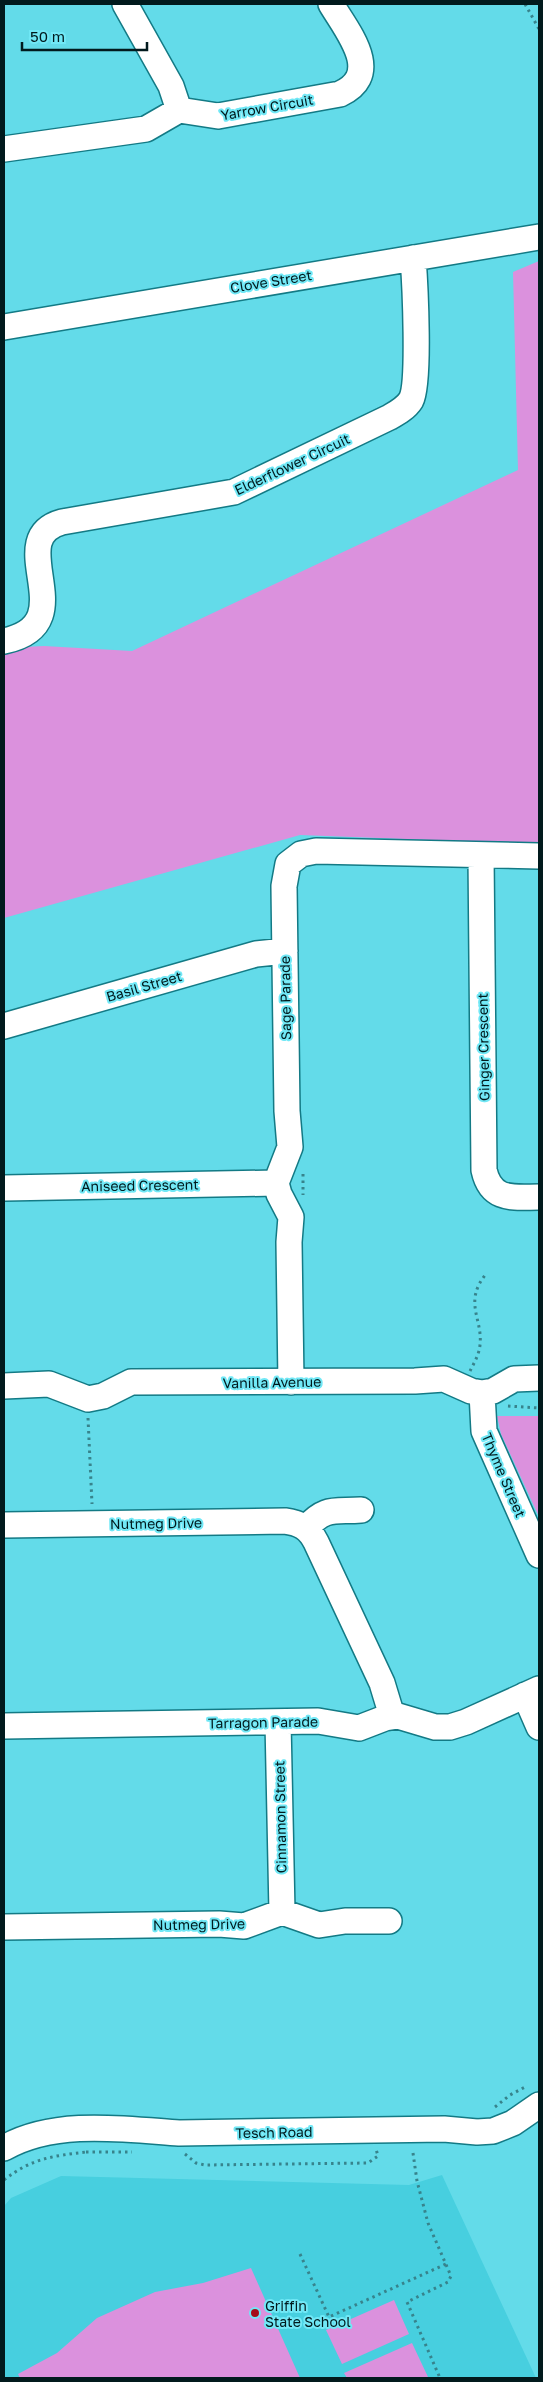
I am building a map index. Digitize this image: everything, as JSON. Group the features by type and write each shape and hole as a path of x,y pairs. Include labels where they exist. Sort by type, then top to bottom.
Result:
{"street":[{"path":"4,150 146,129 179,110 171,86 125,4"},
{"name":"Yarrow Circuit","path":"179,110 218,116 333,96 346,92 358,79 362,64 331,4"},
{"name":"Clove Street","path":"4,327 539,237"},
{"name":"Elderflower Circuit","path":"4,641 21,637 36,622 39,607 31,547 35,536 44,527 62,522 221,496 234,492 390,417 404,408 411,400 415,379 413,258"},
{"name":"Sage Parade","path":"276,1183 290,1147 287,1111 284,878 288,864 301,854 316,851 539,856"},
{"name":"Ginger Crescent","path":"481,855 484,1170 487,1180 499,1194 510,1197 539,1197"},
{"name":"Basil Street","path":"4,1026 256,954 285,951"},
{"path":"276,1183 292,1222 289,1242 291,1382"},
{"name":"Aniseed Crescent","path":"4,1188 276,1183"},
{"name":"Vanilla Avenue","path":"4,1386 49,1384 88,1398 103,1396 131,1382 291,1382 438,1378 471,1392 483,1392"},
{"path":"483,1392 497,1389 514,1379 539,1378"},
{"name":"Thyme Street","path":"483,1392 484,1431 539,1555"},
{"path":"361,1510 328,1511 319,1515 306,1528 316,1542 382,1683 392,1716 404,1716 435,1727 450,1727 466,1722 532,1692 539,1727"},
{"name":"Nutmeg Drive","path":"4,1525 286,1521 296,1522 306,1528"},
{"name":"Tarragon Parade","path":"4,1726 326,1721 346,1727 359,1728 392,1716"},
{"name":"Cinnamon Street","path":"278,1722 282,1912"},
{"path":"282,1912 319,1925 345,1921 389,1921"},
{"name":"Nutmeg Drive","path":"4,1927 219,1924 244,1926 282,1912"},
{"name":"Tesch Road","path":"4,2148 38,2134 58,2130 131,2129 195,2133 444,2129 485,2132 506,2126 539,2105"}],"path":[{"path":"525,4 539,29"},
{"path":"302,1166 303,1196"},
{"path":"486,1274 482,1279 474,1301 480,1345 483,1392 539,1408"},
{"path":"88,1415 92,1510"},
{"path":"180,2152 196,2163 205,2165 368,2163 378,2156 375,2143"},
{"path":"86,2146 86,2152"},
{"path":"4,2180 31,2162 43,2158 86,2152 136,2152"},
{"path":"413,2152 417,2181 428,2224 451,2276 448,2282 407,2302 440,2378"},
{"path":"300,2254 329,2317 446,2264"}],"shaded area":[{"path":"539,261 539,844 300,835 4,918 4,648 44,646 132,651 518,470 513,272"},
{"path":"497,1416 539,1416 539,1517 501,1434"},
{"name":"Griffin State School","path":"442,2175 536,2378 4,2378 4,2206 11,2198 61,2176 409,2185"},
{"path":"251,2268 300,2378 20,2378 18,2374 57,2353 97,2318 155,2292 203,2283"},
{"path":"394,2300 409,2334 342,2364 326,2330"},
{"path":"412,2343 428,2377 426,2378 347,2378 344,2373"}],"place":[{"name":"Griffin State School","path":"255,2313"}]}
